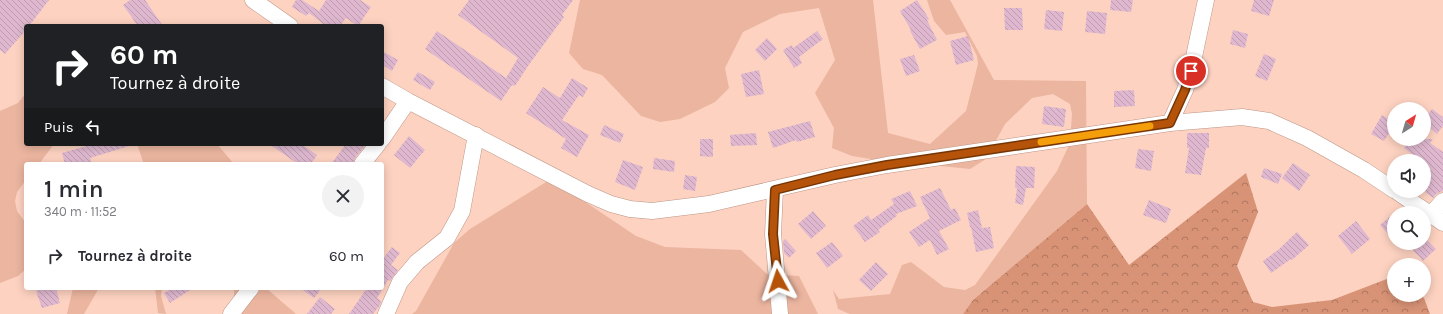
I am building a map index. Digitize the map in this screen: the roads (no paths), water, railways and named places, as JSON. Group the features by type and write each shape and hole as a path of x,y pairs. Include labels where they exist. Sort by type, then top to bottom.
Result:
{"street":[{"path":"253,0 287,24"},
{"path":"1170,123 1185,90 1191,71 1206,0"},
{"path":"384,87 588,194 611,204 630,209 652,211 709,204 835,175 887,165 1170,123 1242,117 1269,121 1306,138 1364,170 1387,185"},
{"path":"384,136 408,101"},
{"path":"386,314 400,282 417,262 447,238 462,211 476,136"},
{"path":"364,162 376,146"},
{"path":"775,190 773,234 780,314"},
{"path":"1407,198 1437,219 1443,201"},
{"path":"231,314 249,290"}]}
